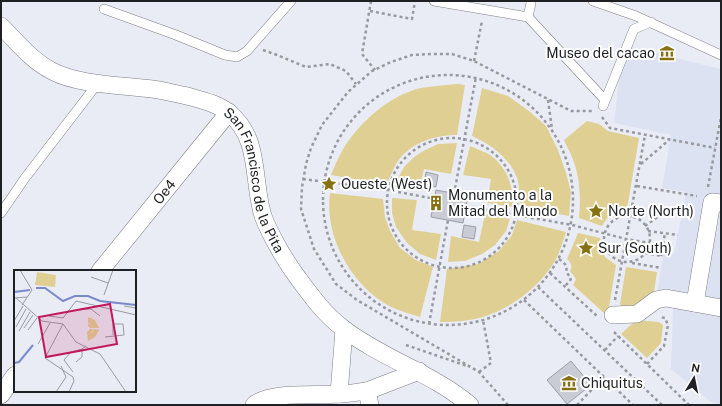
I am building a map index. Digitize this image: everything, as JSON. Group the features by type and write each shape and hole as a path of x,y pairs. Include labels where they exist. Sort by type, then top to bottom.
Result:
{"street":[{"name":"San Francisco de la Pita","path":"1,26 28,54 52,72 77,80 154,89 209,102 229,112 245,130 252,149 263,215 279,248 297,277 322,309 344,330 373,348 419,371 458,394 470,405"},
{"name":"Oe4","path":"101,270 229,112"},
{"path":"695,303 713,201"},
{"path":"610,320 637,314 656,300 666,298 721,308"},
{"path":"339,394 344,330"},
{"path":"254,405 276,396 339,394 368,398 419,371"},
{"path":"1,395 14,376"}],"lane":[{"path":"104,9 176,35 225,55 237,57 247,51 291,1"},
{"path":"434,1 528,17 601,105 634,28 651,22"},
{"path":"593,1 651,22 721,55"},
{"path":"528,17 531,2"},
{"path":"1,213 25,178 98,83"}],"path":[{"path":"371,1 362,54 375,70"},
{"path":"370,11 412,19 415,1"},
{"path":"474,61 484,10"},
{"path":"251,46 306,67 330,64 346,71 356,84"},
{"path":"508,405 480,372 357,300 336,284 314,249 307,230 302,208 303,179 311,148 322,125 348,92 375,70 391,62 412,55 452,54 474,61 571,111 591,112 601,105 610,128 715,148"},
{"path":"443,75 476,77 518,96 536,110 553,130 569,163 573,180 574,197 572,225 565,247 559,259 550,273 524,300 509,310 484,320 460,325 429,324 410,319 380,305 355,284 344,271 336,257 325,226 323,209 323,182 328,163 339,137 356,115 377,96 402,84 429,76 443,75"},
{"path":"454,194 476,77"},
{"path":"548,100 553,130"},
{"path":"637,186 713,201 715,148 721,117"},
{"path":"610,320 637,186 645,135"},
{"path":"440,139 464,139 474,142 489,150 502,161 507,168 516,192 516,215 509,235 490,255 473,264 464,266 440,266 415,256 400,241 395,233 388,213 388,190 398,168 416,149 440,139"},
{"path":"640,164 670,140"},
{"path":"303,179 388,190 435,199"},
{"path":"466,206 572,225 604,234 650,243"},
{"path":"645,226 659,216 663,216"},
{"path":"630,262 637,260 645,253 650,243 648,231 641,221 631,217 623,217 616,219 607,228 604,234 604,241 609,255 615,260 622,262 630,262 661,268"},
{"path":"429,324 448,220"},
{"path":"648,231 678,235"},
{"path":"645,253 662,256 665,234"},
{"path":"559,259 566,266 566,272 571,278 565,286"},
{"path":"550,273 610,320 618,336 689,405"},
{"path":"538,287 662,405"},
{"path":"524,300 633,405"},
{"path":"637,314 666,318 668,324 664,346 647,364"},
{"path":"480,372 491,363 484,320"},
{"path":"605,350 618,336"},
{"path":"403,344 474,368"},
{"path":"577,405 604,377"}],"shaded area":[{"path":"623,45 721,69 721,405 711,402 671,369 673,308 656,300 664,252 674,254 686,192 662,188 671,135 614,123"},
{"path":"458,84 465,85 457,135 442,136 427,140 407,151 394,167 386,185 331,175 347,142 364,122 386,104 397,97 421,88"},
{"path":"482,88 508,96 529,111 546,126 558,150 571,192 569,216 520,207 518,181 510,164 499,152 472,136"},
{"path":"587,121 599,124 608,131 639,138 627,209 612,214 602,226 579,218 580,195 578,179 575,164 564,140"},
{"path":"457,143 451,174 424,169 419,190 394,186 404,167 414,157 438,144"},
{"path":"470,146 490,155 501,165 511,185 513,207 487,203 491,179 463,175"},
{"path":"330,193 383,199 385,217 390,231 400,248 416,260 433,267 420,317 391,307 364,287 353,274 336,243 329,210"},
{"path":"392,198 417,200 412,230 441,234 436,260 420,254 407,243 396,227 392,213"},
{"path":"485,214 510,219 506,231 495,245 482,254 465,261 448,262 451,236 479,242"},
{"path":"517,220 566,232 557,258 549,271 524,295 494,313 462,321 440,322 447,269 478,264 499,251 512,235"},
{"path":"578,233 600,238 605,257 616,265 609,307 604,313 573,285 576,279 570,271 571,265 567,259"},
{"path":"626,267 657,272 653,298 639,309 622,307 620,304"},
{"path":"636,320 659,322 663,325 661,343 647,358 621,334"}],"building":[{"path":"426,172 438,175 436,187 424,184"},
{"path":"436,190 468,196 463,223 431,217"},
{"path":"464,225 476,227 474,239 462,237"},
{"name":"Chiquitus","path":"571,361 591,385 567,404 547,380"}],"place":[{"name":"Museo del cacao","path":"667,53"},
{"name":"Oueste (West)","path":"329,184"},
{"name":"Monumento a la Mitad del Mundo","path":"436,203"},
{"name":"Norte (North)","path":"596,211"},
{"name":"Sur (South)","path":"586,248"},
{"name":"Chiquitus","path":"569,383"}]}
